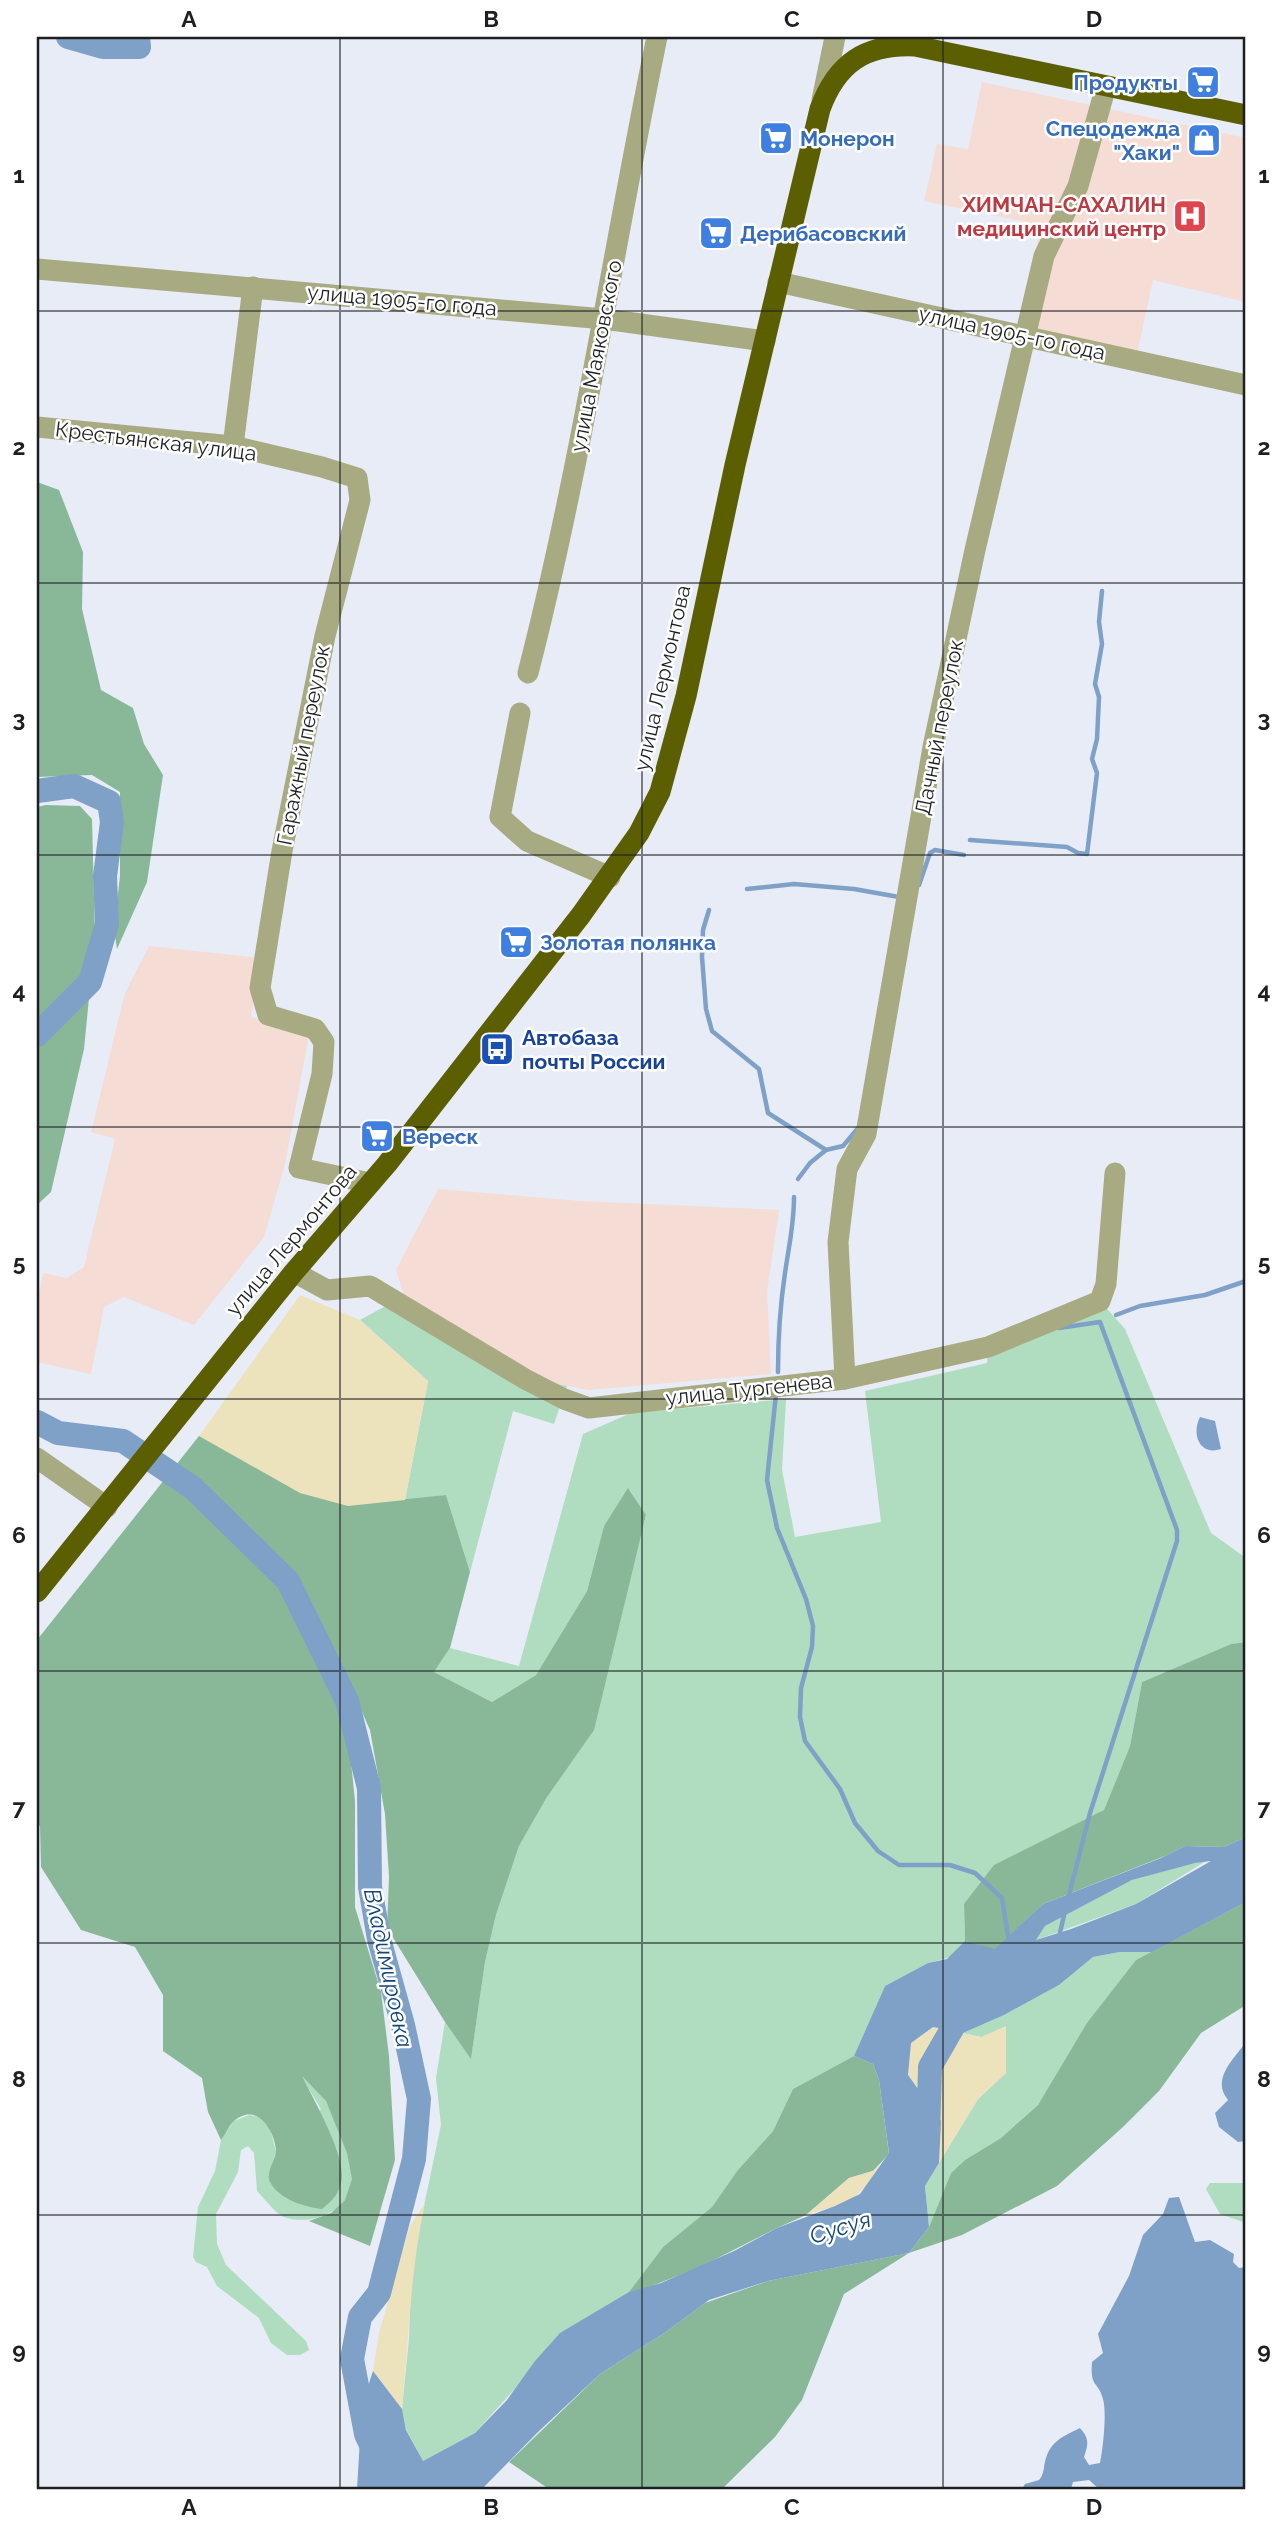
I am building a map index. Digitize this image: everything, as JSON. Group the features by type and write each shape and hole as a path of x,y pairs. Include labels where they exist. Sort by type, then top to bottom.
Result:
{"highway":[{"path":"820,110 833,81 855,59 873,50 905,42 1246,115"},
{"name":"улица Лермонтова","path":"37,1592 294,1272 387,1164 610,877 639,833 660,792 669,766 735,465 820,110"}],"street":[{"name":"улица Маяковского","path":"528,673 553,575 657,37"},
{"name":"улица Лермонтова","path":"820,110 835,37"},
{"name":"Дачный переулок","path":"845,1378 838,1242 847,1169 866,1134 933,747 975,550 1044,256 1078,186 1106,86"},
{"name":"улица 1905-го года","path":"37,269 604,319 765,341"},
{"name":"улица 1905-го года","path":"778,282 1246,385"},
{"path":"233,446 253,287"},
{"name":"Крестьянская улица","path":"37,427 233,446 357,478"},
{"name":"Гаражный переулок","path":"357,478 360,500 325,636 282,851 260,988 268,1015 315,1029 324,1042 322,1074 299,1168 370,1183"},
{"path":"520,713 500,817 527,841 610,877"},
{"name":"улица Тургенева","path":"294,1272 327,1290 370,1286 525,1379 564,1399 589,1408 845,1378 988,1347 1100,1301 1106,1284 1115,1173"},
{"path":"37,1458 107,1507"}],"shaded area":[{"path":"982,82 1246,138 1246,302 1153,280 1134,368 1017,341 1041,225 924,201 937,144 968,149"},
{"path":"149,946 260,958 251,1017 309,1035 285,1164 264,1237 194,1325 124,1297 104,1307 91,1374 37,1362 37,1305 43,1273 67,1278 84,1267 115,1139 91,1132 125,993"},
{"path":"438,1189 580,1201 779,1210 767,1291 771,1374 589,1390 552,1383 404,1296 396,1270"}],"green space":[{"path":"37,482 59,490 83,552 82,609 101,690 133,708 144,744 163,775 147,882 117,949 114,929 120,876 120,792 92,775 37,777"},
{"path":"80,806 92,819 95,937 84,1049 51,1192 37,1205 37,807"},
{"path":"404,1296 552,1383 567,1386 554,1424 513,1411 470,1572 446,1495 405,1500 428,1381 360,1320"},
{"path":"1100,1301 1125,1329 1211,1533 1246,1558 1246,1642 1231,1644 1142,1682 1130,1746 1104,1810 964,1904 965,1941 951,1957 928,1963 885,1986 854,2056 793,2089 773,2131 737,2171 712,2207 663,2247 626,2296 520,2383 475,2433 423,2461 406,2429 402,2409 417,2239 441,2125 436,2078 445,2022 471,2058 485,1962 496,1915 519,1846 547,1797 629,1581 646,1516 629,1489 604,1526 587,1591 536,1675 492,1702 434,1672 450,1648 519,1666 583,1434 631,1413 786,1399 782,1470 795,1537 881,1522 865,1391 987,1363 988,1347"},
{"path":"199,1436 209,1437 348,1505 446,1495 470,1572 450,1648 434,1672 492,1702 536,1675 587,1591 604,1526 628,1488 646,1515 594,1730 547,1797 519,1846 496,1915 485,1962 471,2059 387,1928 389,1877 385,1814 370,1730 341,1665 355,1801 355,1907 381,1992 389,2056 395,2160 370,2246 309,2221 331,2213 345,2200 352,2179 347,2153 326,2101 302,2076 335,2144 342,2172 338,2191 322,2209 293,2201 274,2188 269,2174 276,2150 275,2142 268,2126 262,2120 256,2116 241,2116 221,2140 208,2112 202,2078 163,2051 163,1995 135,1947 81,1930 41,1867 40,1826 37,1825 37,1640"},
{"path":"1246,1642 1246,1837 1224,1847 1185,1846 1043,1904 995,1950 965,1941 964,1904 994,1865 1104,1810 1130,1746 1142,1682 1231,1644"},
{"path":"1206,1861 1136,1904 1036,1940 1045,1926 1132,1880"},
{"path":"1246,1902 1246,2005 1201,2033 1159,2091 1057,2186 962,2235 909,2253 929,2227 951,2173 965,2160 1001,2138 1038,2105 1087,2023 1136,1960"},
{"path":"1126,1951 1152,1952 1136,1960 1038,2105 1001,2138 965,2160 951,2173 929,2227 925,2186 978,2099 1006,2073 981,2037 963,2033 1004,2015 1059,1985 1093,1957"},
{"path":"854,2056 873,2064 879,2080 889,2154 873,2171 849,2178 806,2215 700,2267 626,2296 663,2247 712,2207 737,2171 773,2131 793,2089"},
{"path":"299,2073 325,2100 342,2137 352,2177 351,2189 346,2199 329,2213 318,2217 295,2220 284,2217 257,2191 254,2153 248,2146 241,2150 238,2172 216,2214 217,2244 226,2265 306,2341 309,2350 300,2355 287,2355 271,2343 259,2318 217,2286 207,2267 196,2262 193,2257 198,2207 215,2171 221,2140 234,2121 249,2115 260,2117 270,2128 276,2152 268,2176 321,2109"},
{"path":"1210,2183 1246,2183 1246,2223 1220,2214 1206,2189"},
{"path":"909,2253 844,2294 802,2400 775,2437 722,2489 549,2489 509,2462 600,2374 666,2332 705,2303 768,2281"}],"sand":[{"path":"300,1295 360,1320 428,1381 405,1500 348,1506 300,1493 199,1436"},
{"path":"1006,2026 1006,2073 978,2099 939,2163 941,2121 908,2075 911,2043 933,2027 981,2037"},
{"path":"880,2164 858,2194 841,2204 806,2215 849,2178 873,2171"},
{"path":"425,2203 413,2280 402,2409 373,2371 379,2333 410,2226"}],"water":[{"path":"1200,1417 1215,1421 1221,1449 1208,1449 1199,1442 1197,1424"},
{"path":"1246,1837 1246,1902 1152,1952 1120,1952 1093,1957 1059,1985 1004,2015 963,2033 933,2027 911,2043 908,2075 941,2121 939,2163 925,2186 929,2227 909,2253 768,2281 709,2300 666,2332 600,2374 482,2489 357,2489 362,2405 373,2371 402,2409 406,2430 423,2461 475,2433 507,2400 535,2361 560,2333 629,2292 661,2283 734,2251 777,2228 860,2194 889,2153 879,2080 873,2064 854,2056 885,1986 928,1963 947,1959 965,1941 995,1949 1043,1904 1185,1846 1224,1847","holes":["1211,1861 1136,1904 1071,1929 1036,1940 1045,1926 1132,1880"]},
{"path":"1246,2042 1246,2076 1243,2079 1246,2078 1246,2141 1238,2142 1219,2127 1215,2113 1228,2100 1222,2085 1226,2070"},
{"path":"1179,2197 1195,2242 1210,2240 1234,2254 1233,2262 1239,2268 1246,2267 1246,2489 1099,2489 1089,2480 1073,2482 1071,2489 1022,2489 1025,2484 1039,2480 1046,2458 1055,2443 1080,2428 1087,2442 1084,2457 1089,2465 1100,2463 1104,2405 1101,2393 1093,2381 1092,2371 1092,2362 1103,2353 1098,2334 1129,2276 1143,2235 1163,2214 1169,2198"}],"waterway":[{"name":"Владимировка","path":"68,37 103,47 139,47 138,37"},
{"path":"970,840 1067,847 1087,854 1097,773 1092,759 1097,739 1099,697 1095,684 1102,644 1099,622 1102,591"},
{"name":"Владимировка","path":"37,791 74,786 109,802 112,822 105,876 107,924 90,982 37,1035"},
{"path":"919,885 930,853 935,850 964,855"},
{"path":"747,889 794,884 854,889 899,897"},
{"path":"709,910 703,930 702,957 706,1009 712,1031 759,1069 768,1113 826,1150"},
{"path":"798,1179 810,1163 826,1150 843,1146 859,1127"},
{"path":"778,1372 783,1285 794,1197"},
{"path":"1116,1315 1140,1306 1205,1295 1246,1281"},
{"path":"1059,1328 1100,1322 1177,1530 1177,1541 1090,1813 1068,1899"},
{"path":"776,1394 767,1480 777,1528 806,1599 813,1626 812,1647 801,1688 800,1717 805,1741 840,1789 855,1823 878,1851 899,1865 950,1865 975,1873 1002,1898 1009,1942"},
{"name":"Владимировка","path":"37,1422 58,1433 123,1441 193,1488 288,1581 347,1701 369,1788 370,1887 379,1939 403,2025 419,2099 414,2159 379,2293 360,2317 352,2359 366,2434 392,2489"},
{"path":"1059,1937 1065,1911"},
{"name":"Сусуя","path":"928,2137 930,2067 968,2001"}],"place":[{"name":"Продукты","path":"1203,82"},
{"name":"Монерон","path":"776,138"},
{"name":"Спецодежда \"Хаки\"","path":"1204,140"},
{"name":"ХИМЧАН-САХАЛИН медицинский центр","path":"1190,216"},
{"name":"Дерибасовский","path":"716,233"},
{"name":"Золотая полянка","path":"516,942"},
{"name":"Автобаза почты России","path":"497,1049"},
{"name":"Вереск","path":"377,1136"}]}
